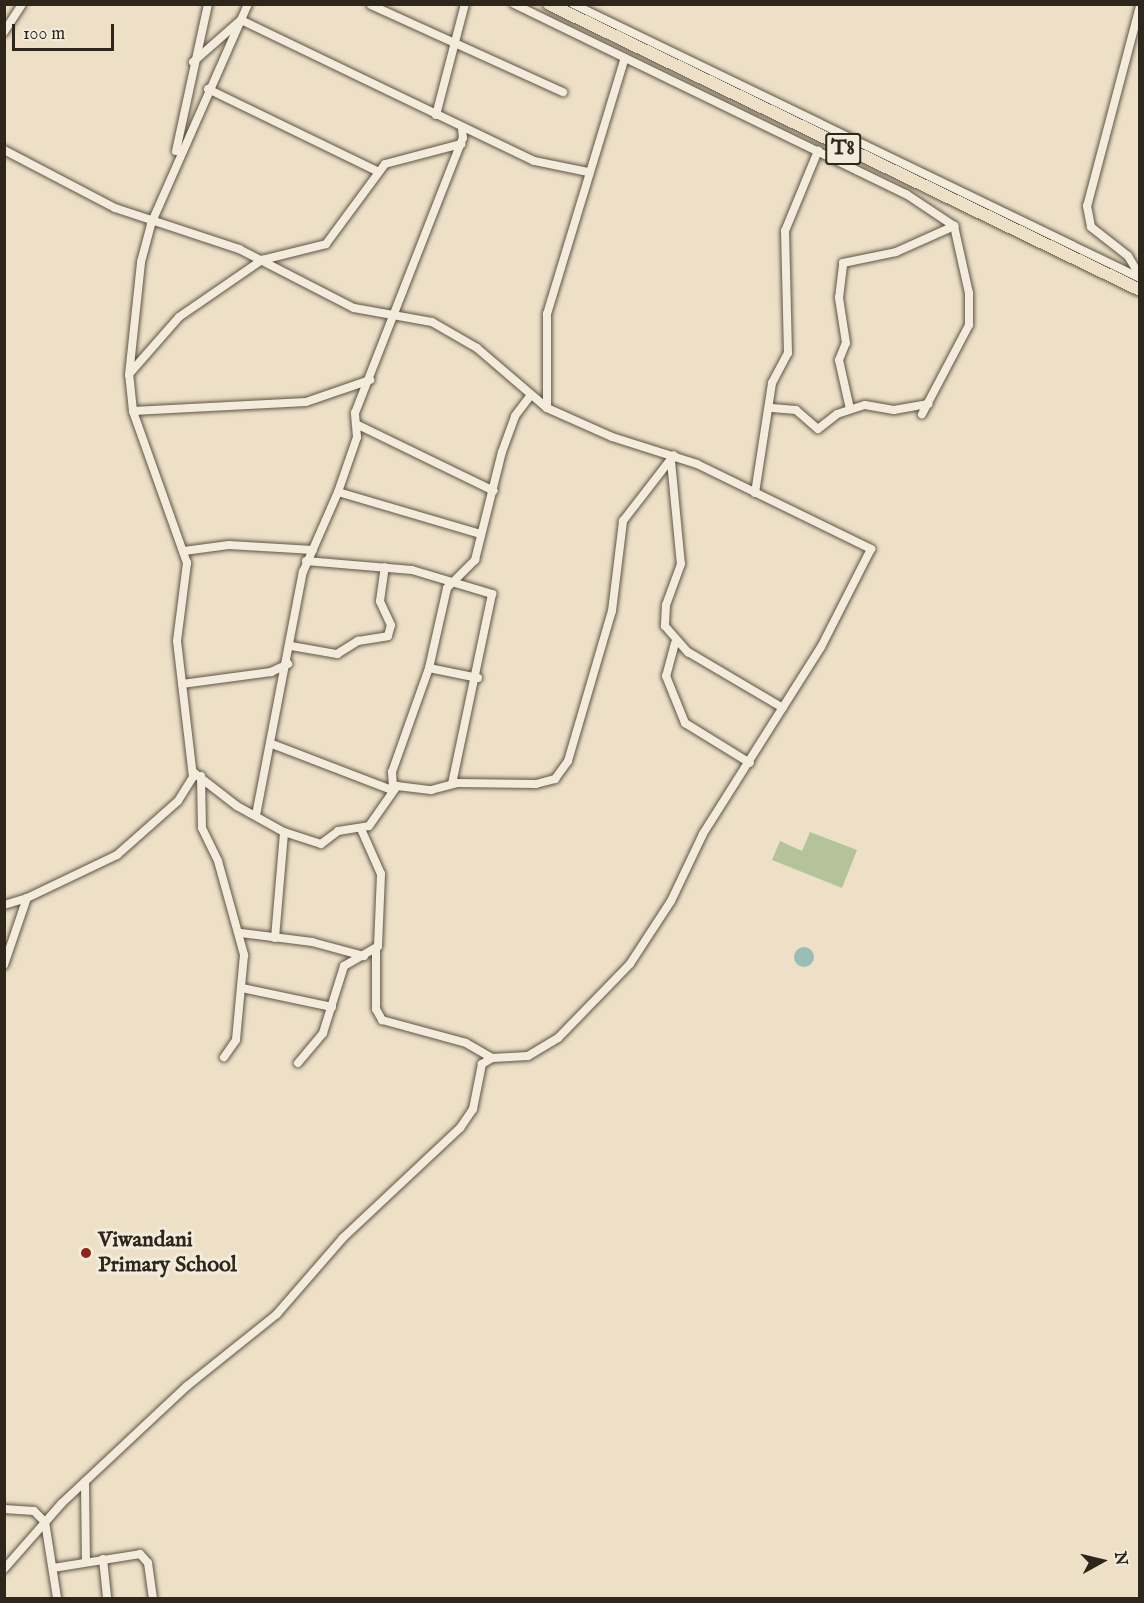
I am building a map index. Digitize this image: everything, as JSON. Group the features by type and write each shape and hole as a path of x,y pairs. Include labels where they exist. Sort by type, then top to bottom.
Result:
{"highway":[{"name":"T8","path":"549,4 1139,282"}],"street":[{"path":"4,32 22,4"},
{"path":"175,162 193,62 208,4"},
{"path":"224,1057 236,1040 235,1009 242,988 241,933 202,828 197,775 182,684 177,628 186,575 184,551 133,411 129,375 141,262 151,224 175,162 248,4"},
{"path":"436,115 465,4"},
{"path":"514,4 624,60 906,194 954,226 969,293 969,325 922,414"},
{"path":"573,4 1139,282"},
{"path":"371,5 563,92"},
{"path":"1139,282 1128,256 1091,227 1088,206 1140,6"},
{"path":"193,62 241,20"},
{"path":"241,20 462,128 545,165 588,172"},
{"path":"547,408 547,314 588,172 624,60"},
{"path":"208,89 377,171"},
{"path":"256,815 288,664 306,561 338,492 370,381 393,315 461,144 462,128"},
{"path":"129,375 179,317 262,260 326,244 377,171 398,159 461,144"},
{"path":"4,150 151,224 262,260 354,308 393,315 459,334 547,408 612,437 673,458 755,493 871,549 783,708 703,834 661,918 607,990 544,1047 521,1058 492,1058 466,1043 382,1020 376,1009 376,949 381,874 361,829"},
{"path":"755,493 764,459 762,425 772,408 772,383 788,353 785,231 818,151"},
{"path":"850,409 839,360 846,336 839,298 843,263 896,252 954,226"},
{"path":"133,411 306,402 370,381"},
{"path":"197,775 284,832 321,844 338,831 361,829 375,820 393,788 392,772 429,668 447,588 475,560 509,431 530,396"},
{"path":"772,408 796,411 818,429 850,409 928,404"},
{"path":"356,424 494,491"},
{"path":"673,458 681,564 663,619 675,643 783,708"},
{"path":"272,744 393,788 431,790 452,784 536,784 555,779 564,770 612,611 620,529 673,458"},
{"path":"338,492 481,534"},
{"path":"184,551 229,544 313,550"},
{"path":"306,561 385,567 454,581 487,590 494,600 478,678 455,751 452,784"},
{"path":"291,646 337,654 358,641 388,636 390,625 380,601 385,567"},
{"path":"675,643 666,676 685,723 750,763"},
{"path":"182,684 271,672 288,664"},
{"path":"429,668 478,678"},
{"path":"4,904 27,898 117,855 178,801 197,775"},
{"path":"275,938 284,832"},
{"path":"4,965 27,898"},
{"path":"241,933 364,956"},
{"path":"298,1063 323,1033 344,966 376,949"},
{"path":"242,988 332,1006"},
{"path":"4,1569 45,1522 187,1386 277,1314 343,1238 449,1140 473,1108 478,1070 492,1058"},
{"path":"86,1482 86,1562"},
{"path":"4,1509 34,1511 45,1522 57,1599"},
{"path":"53,1568 103,1559 145,1557 153,1599"},
{"path":"103,1559 107,1599"}],"green space":[{"path":"810,832 857,850 842,888 772,860 780,841 802,851"}],"water":[{"path":"800,947 808,947 814,953 814,961 808,967 800,967 794,961 794,953"}],"place":[{"name":"Viwandani Primary School","path":"86,1253"}]}
